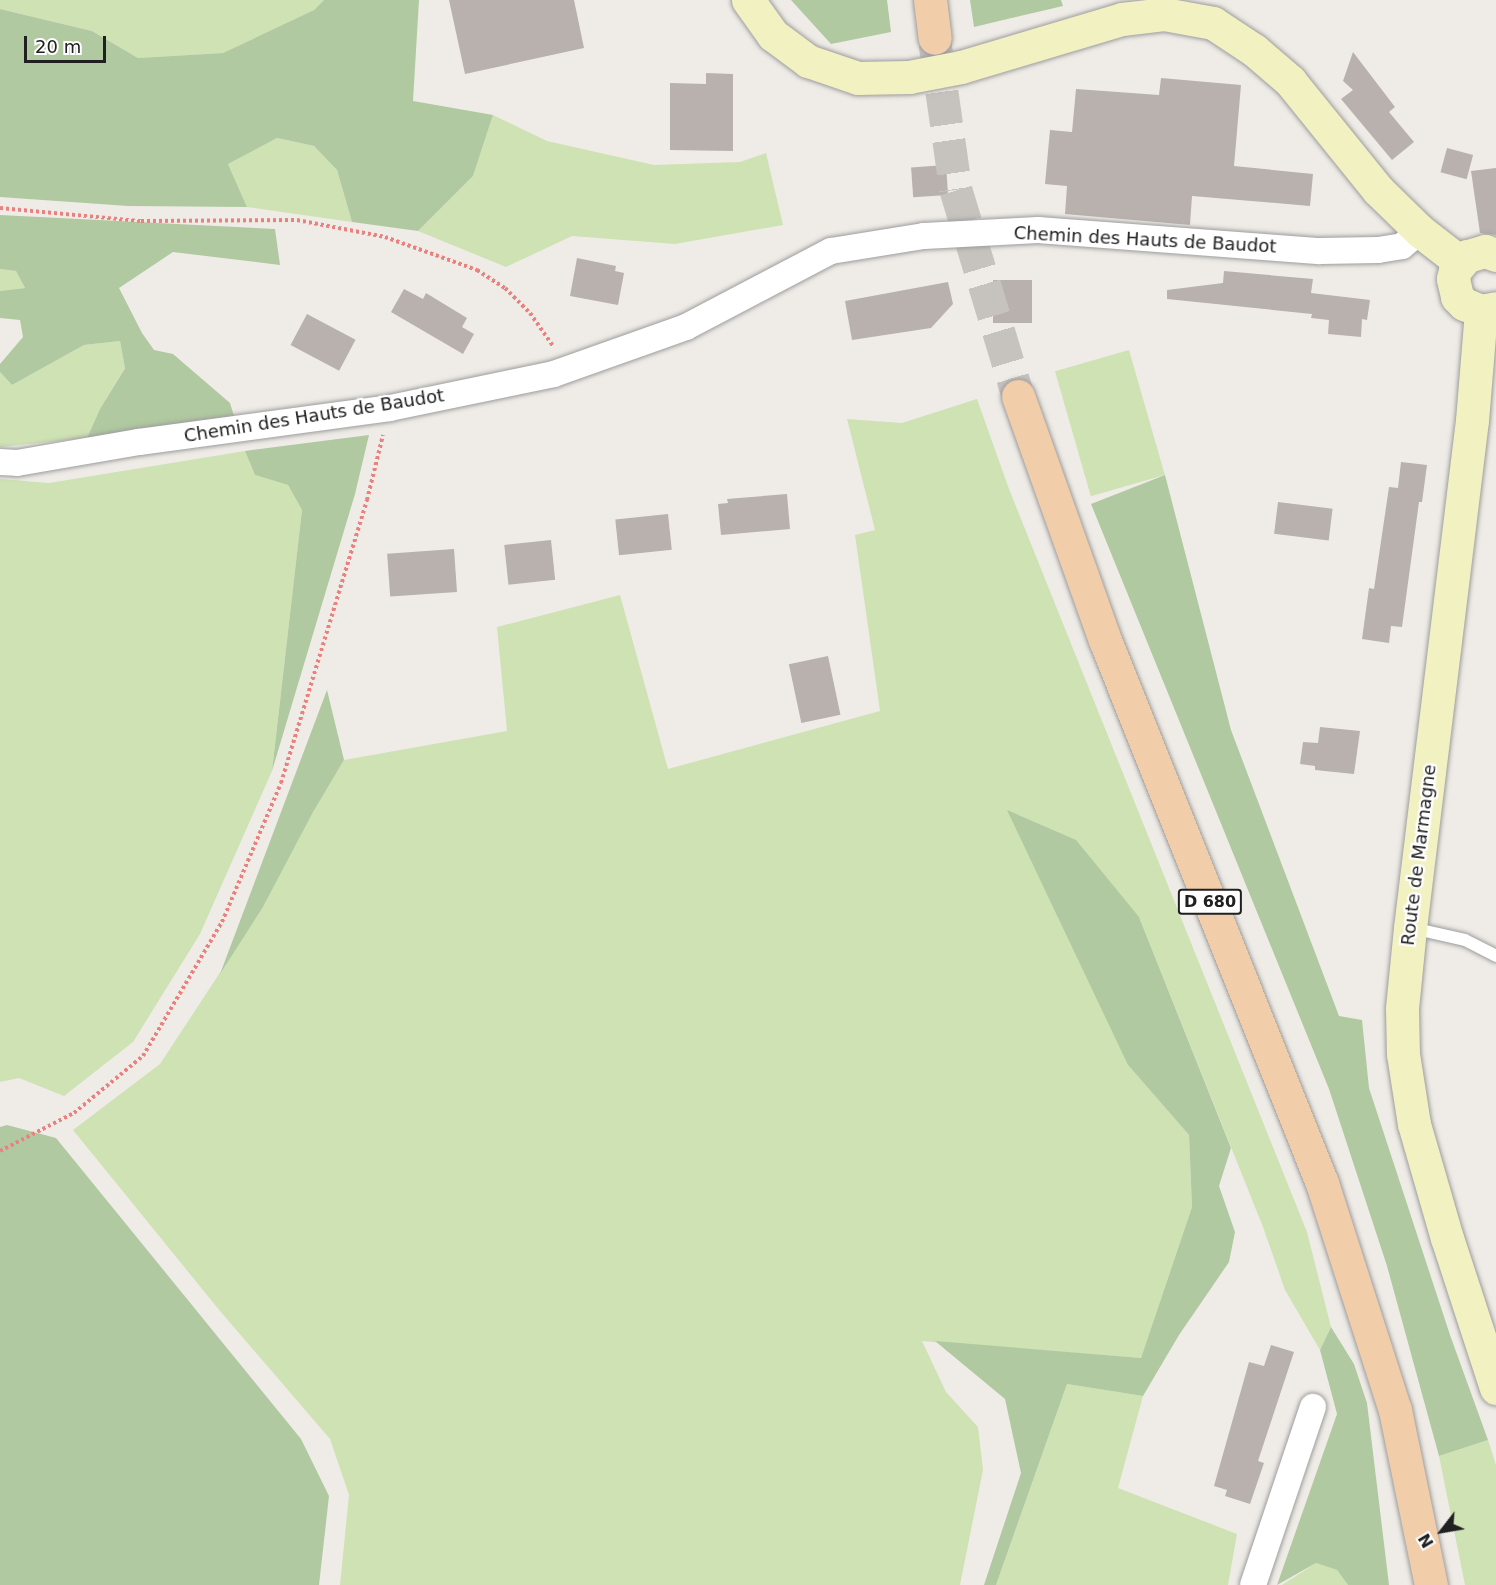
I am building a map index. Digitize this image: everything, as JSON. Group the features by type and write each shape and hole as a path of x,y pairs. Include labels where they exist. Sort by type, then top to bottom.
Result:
{"main road":[{"path":"748,0 773,35 808,61 858,78 909,77 961,67 1122,18 1164,14 1213,23 1254,50 1290,81 1378,189 1420,231 1460,262"},
{"path":"930,0 935,38"},
{"path":"1489,310 1472,309 1457,297 1453,279 1460,262 1476,252 1496,255"},
{"name":"Route de Marmagne","path":"1489,310 1472,420 1410,928 1402,1008 1402,1054 1414,1124 1447,1238 1496,1388"},
{"name":"D 680","path":"1018,396 1105,640 1323,1183 1395,1410 1431,1585"}],"street":[{"name":"Chemin des Hauts de Baudot","path":"0,462 17,463 140,442 390,408 569,369 686,327 831,250 924,236 1038,230 1320,251 1378,250 1402,246 1420,231"},
{"path":"1253,1585 1313,1407"}],"lane":[{"path":"1410,928 1465,940 1496,956"}],"path":[{"path":"0,208 141,221 297,220 385,237 477,270 505,288 530,313 569,369"},
{"path":"0,1151 74,1113 143,1056 222,922 281,783 367,500 390,408"}],"green space":[{"path":"0,0 324,0 314,10 223,53 138,58 92,31 0,9"},
{"path":"324,0 419,0 413,101 493,115 473,176 418,231 352,222 337,170 314,146 277,138 228,164 247,207 128,206 0,197 0,9 92,31 138,58 223,53 314,10"},
{"path":"791,0 887,0 891,32 831,44"},
{"path":"970,0 1061,0 1063,6 974,27"},
{"path":"493,115 547,141 654,165 740,162 766,153 783,225 675,244 572,236 506,267 418,231 473,176"},
{"path":"277,138 314,146 337,170 352,222 247,207 228,164"},
{"path":"0,215 275,229 280,265 173,252 119,288 142,333 154,350 173,354 230,403 235,419 87,438 100,409 125,368 120,341 84,345 12,385 0,372 0,364 23,337 20,320 0,318 0,291 25,288 16,271 0,269"},
{"path":"0,269 16,271 25,288 0,291"},
{"path":"120,341 125,367 100,409 87,438 0,447 0,372 12,385 84,345"},
{"path":"1129,350 1165,475 1091,496 1055,371"},
{"path":"977,399 1009,489 1307,1232 1331,1327 1320,1350 1285,1290 1263,1227 1139,917 1128,1065 1189,1135 1192,1207 1141,1358 922,1341 946,1392 978,1427 983,1470 960,1585 340,1585 349,1495 330,1439 220,1311 73,1130 160,1064 263,907 313,811 344,760 507,731 497,627 620,595 668,769 880,711 855,535 875,530 847,419 902,423"},
{"path":"369,435 355,494 272,771 302,510 288,485 255,475 245,451"},
{"path":"245,451 255,475 288,485 302,510 272,771 200,934 133,1042 64,1096 19,1078 0,1082 0,479 49,483"},
{"path":"1165,475 1231,730 1339,1016 1362,1020 1369,1088 1450,1335 1488,1440 1439,1456 1387,1266 1329,1089 1091,504"},
{"path":"327,690 344,760 313,812 263,907 220,974"},
{"path":"1007,810 1076,840 1139,917 1231,1148 1219,1186 1235,1232 1229,1262 1179,1335 1143,1396 1067,1384 996,1585 984,1585 1021,1473 1005,1399 935,1341 1141,1358 1192,1207 1189,1135 1128,1065"},
{"path":"7,1125 56,1138 301,1439 329,1496 319,1585 0,1585 0,1127"},
{"path":"1331,1327 1354,1364 1367,1403 1389,1585 1348,1585 1337,1570 1316,1563 1277,1585 1337,1414 1320,1350"},
{"path":"1067,1384 1143,1396 1118,1488 1237,1534 1228,1585 996,1585"},
{"path":"1488,1440 1496,1465 1496,1585 1465,1585 1439,1456"},
{"path":"1316,1563 1337,1570 1348,1585 1282,1585"}],"building":[{"path":"449,0 574,0 584,48 465,74"},
{"path":"1353,52 1395,107 1389,112 1414,142 1392,160 1341,99 1353,90 1343,81"},
{"path":"706,73 733,74 733,151 670,150 670,83 706,84"},
{"path":"1161,78 1241,85 1234,166 1313,174 1310,206 1192,196 1190,225 1065,214 1067,186 1045,184 1050,130 1072,132 1076,89 1159,95"},
{"path":"1447,148 1473,155 1467,179 1441,172"},
{"path":"946,165 948,195 913,197 911,167"},
{"path":"1496,168 1496,235 1480,233 1471,171"},
{"path":"577,258 616,266 615,271 624,273 618,305 570,296"},
{"path":"1224,271 1313,279 1311,293 1370,300 1367,320 1362,319 1361,337 1328,334 1329,320 1311,318 1312,314 1167,299 1167,290 1223,283"},
{"path":"993,280 1032,280 1032,323 993,323"},
{"path":"948,282 953,304 931,328 852,340 845,301"},
{"path":"404,289 423,299 426,293 467,318 462,327 474,334 463,354 391,312"},
{"path":"307,314 356,340 339,371 291,345"},
{"path":"1401,462 1427,465 1422,502 1419,502 1402,627 1391,626 1389,643 1362,639 1369,588 1374,589 1389,487 1398,488"},
{"path":"787,494 790,529 721,535 718,504 728,503 727,499"},
{"path":"1278,502 1333,509 1329,540 1274,534"},
{"path":"668,514 672,550 619,555 615,520"},
{"path":"551,540 555,580 508,585 504,545"},
{"path":"454,549 457,592 390,597 387,554"},
{"path":"828,656 840,715 801,723 789,664"},
{"path":"1320,727 1360,731 1354,774 1315,770 1315,766 1300,764 1303,742 1318,743"},
{"path":"1271,1345 1294,1352 1258,1461 1264,1463 1250,1504 1225,1496 1227,1490 1214,1486 1249,1362 1264,1366"}],"tunnel":[{"path":"935,43 956,190 1018,396"}]}
